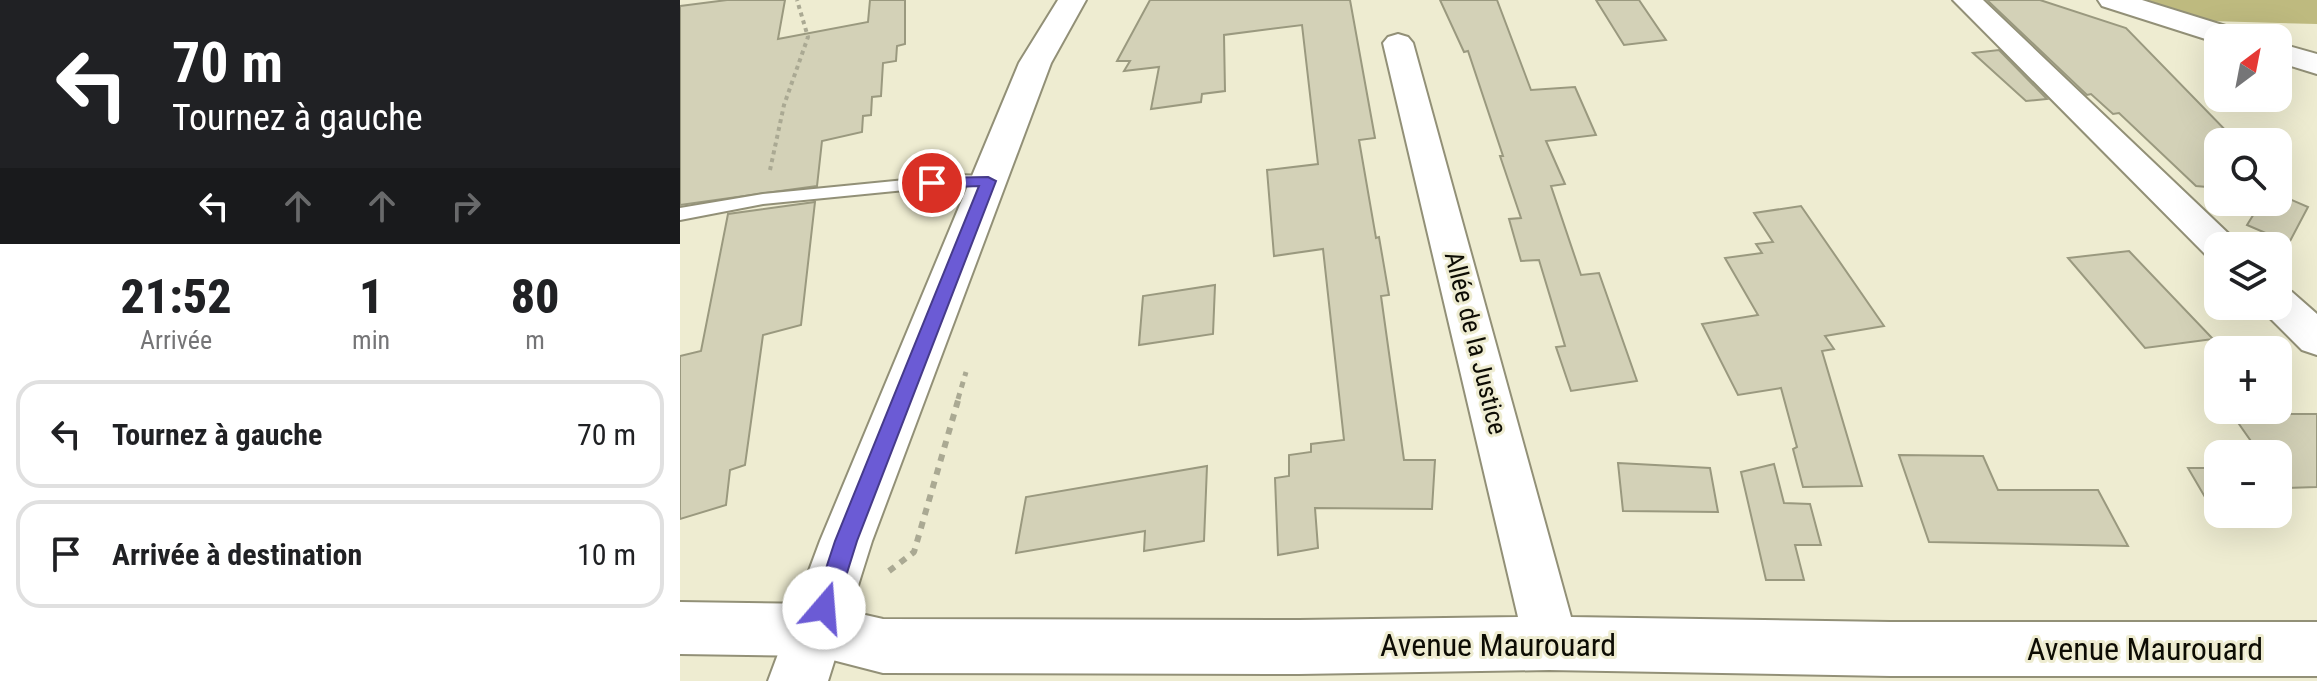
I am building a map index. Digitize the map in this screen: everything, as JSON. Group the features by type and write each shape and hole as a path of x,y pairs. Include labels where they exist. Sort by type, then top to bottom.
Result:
{"street":[{"path":"807,655 846,541 1035,63 1072,0"},
{"path":"1967,0 2205,232"},
{"path":"2112,0 2204,29"},
{"name":"Allée de la Justice","path":"1398,43 1536,576 1549,643"},
{"path":"2292,56 2317,64"},
{"path":"2292,315 2317,339"},
{"name":"Avenue Maurouard","path":"680,628 807,655 883,646 1296,664 1549,643 1895,665 2317,649"}],"lane":[{"path":"680,214 763,199 956,180 988,181"}],"path":[{"path":"763,199 784,105 808,37 797,0"}],"shaded area":[{"path":"2147,0 2317,0 2317,24 2210,21"}],"building":[{"path":"727,0 785,0 778,39 868,22 870,0 905,0 905,44 897,46 896,61 883,63 881,96 872,97 871,115 863,116 862,132 822,141 817,186 680,205 680,6"},
{"path":"1150,0 1350,0 1375,138 1359,140 1389,295 1381,296 1404,460 1435,460 1432,509 1315,508 1318,548 1278,555 1275,478 1289,476 1289,455 1311,452 1311,444 1344,440 1323,249 1274,256 1267,170 1318,164 1302,25 1224,35 1225,91 1202,94 1201,102 1151,109 1159,67 1124,71 1130,61 1117,61"},
{"path":"1440,0 1497,0 1531,90 1575,87 1596,135 1546,141 1565,184 1551,186 1581,275 1599,273 1637,381 1571,391 1556,347 1565,346 1539,260 1521,261 1509,219 1521,218 1500,156 1503,156 1468,51 1464,52"},
{"path":"1596,0 1639,0 1666,40 1624,45"},
{"path":"1987,0 2040,0 2126,28 2204,108 2204,112 2208,112 2223,128 2204,128 2204,187 2196,186 2119,113 2113,114 2091,94 2087,95"},
{"path":"1999,50 2047,99 2026,101 1973,53"},
{"path":"2292,200 2308,207 2292,237 2292,232 2263,232 2247,225 2253,216 2292,216"},
{"path":"815,202 801,325 763,335 745,465 730,470 726,505 680,519 680,356 701,351 728,214"},
{"path":"1801,206 1884,326 1825,336 1834,349 1822,351 1862,486 1803,487 1793,449 1797,447 1781,388 1738,395 1702,324 1758,315 1725,258 1762,253 1756,244 1773,242 1754,213"},
{"path":"2129,251 2210,336 2204,336 2204,340 2145,348 2068,258"},
{"path":"1215,285 1213,334 1139,345 1143,296"},
{"path":"2292,414 2317,414 2317,487 2292,488 2292,440 2250,440 2239,424 2292,424"},
{"path":"1899,455 1983,456 1998,490 2098,490 2128,546 1929,542"},
{"path":"1618,463 1710,468 1718,512 1623,511"},
{"path":"1774,464 1784,503 1810,504 1821,545 1795,545 1804,580 1766,580 1741,472"},
{"path":"1207,466 1204,541 1144,551 1145,531 1016,553 1026,497"},
{"path":"2188,468 2204,468 2204,495"}],"route":[{"path":"824,608 846,541 988,181 932,183"}]}
